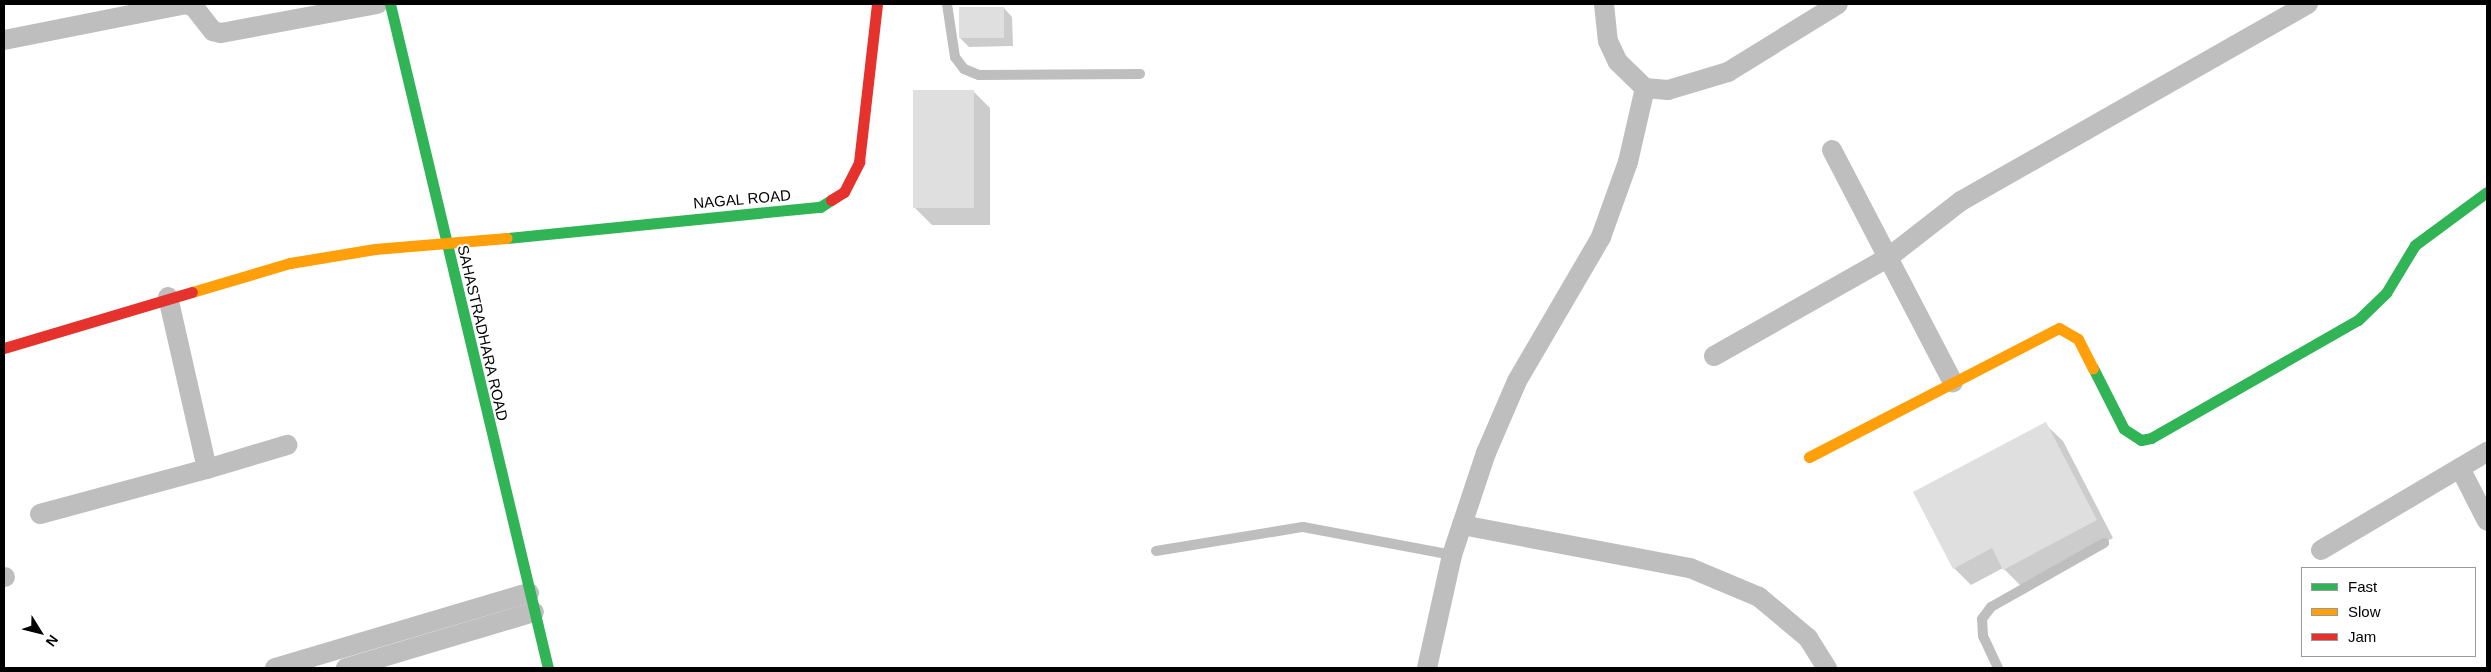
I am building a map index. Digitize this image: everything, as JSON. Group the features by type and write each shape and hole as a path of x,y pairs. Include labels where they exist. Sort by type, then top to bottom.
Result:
{"street":[{"path":"4,40 186,4 194,7 213,31 222,33 377,4"},
{"name":"SAHASTRADHARA ROAD","path":"390,4 548,668"},
{"name":"NAGAL ROAD","path":"4,348 168,297 290,263 375,249 447,246 586,228 820,208 844,192 859,162 877,4"},
{"path":"1604,4 1608,41 1618,62 1645,88 1668,90 1728,72 1838,4"},
{"path":"1714,356 1889,257 1961,201 2308,4"},
{"path":"1427,668 1452,555 1486,453 1517,381 1601,236 1628,162 1645,88"},
{"path":"1832,150 1953,382"},
{"path":"1809,456 2059,328 2069,331 2078,339 2124,429 2141,440 2151,438 2358,320 2386,293 2416,245 2487,192"},
{"path":"168,297 207,469"},
{"path":"40,514 207,469 286,445"},
{"path":"2321,550 2487,452"},
{"path":"2460,468 2487,521"},
{"path":"1462,525 1690,568 1759,597 1808,638 1827,668"},
{"path":"275,668 529,593"},
{"path":"346,668 534,612"}],"lane":[{"path":"947,4 955,56 964,69 979,75 1140,74"},
{"path":"1156,551 1303,527 1452,555"},
{"path":"1998,668 1984,636 1982,619 1991,607 2104,543"}],"building":[{"path":"959,7 1004,7 1004,38 959,38"},
{"path":"913,90 974,90 974,208 913,208"},
{"path":"2046,422 2097,520 2003,570 1992,548 1953,569 1913,492"}],"traffic: fast":[{"path":"390,4 548,668"},
{"path":"2093,368 2124,429 2141,440 2151,438 2358,320 2386,293 2415,245 2487,192"},
{"path":"507,238 820,207 831,200"}],"traffic: slow":[{"path":"192,292 290,263 375,249 507,238"},
{"path":"1809,457 2059,328 2078,339 2093,368"}],"traffic: jam":[{"path":"831,200 844,192 859,162 877,4"},
{"path":"4,348 192,292"}]}
